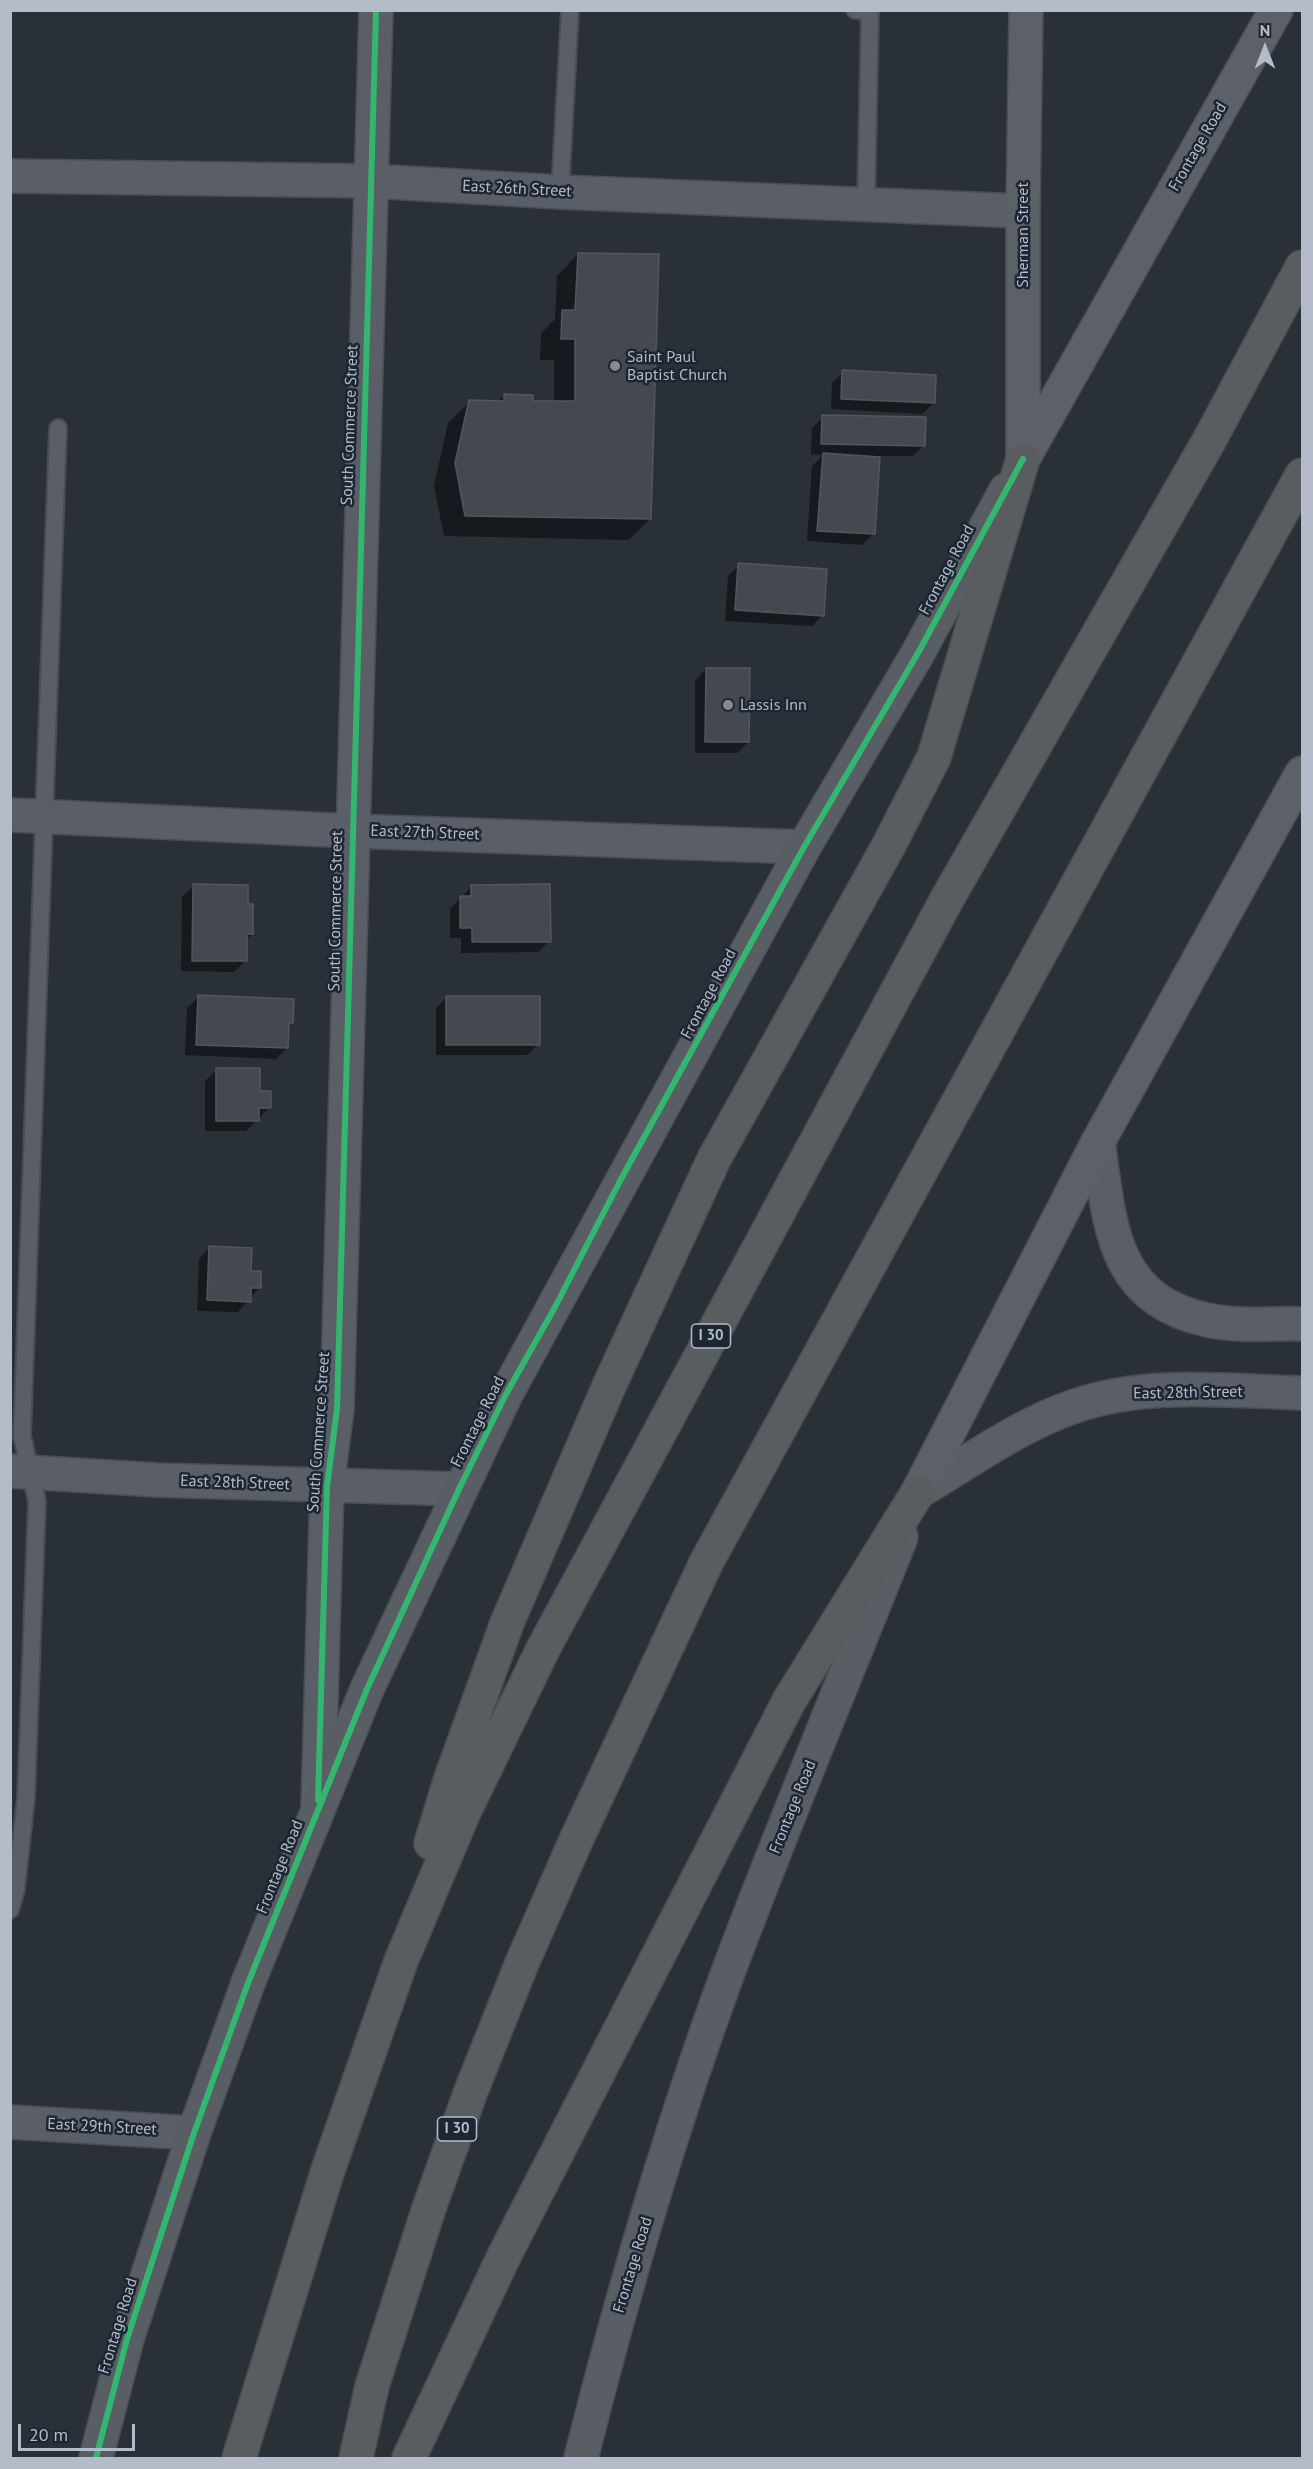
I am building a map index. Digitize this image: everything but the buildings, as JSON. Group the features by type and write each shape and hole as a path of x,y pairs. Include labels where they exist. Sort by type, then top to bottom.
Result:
{"highway":[{"name":"I 30","path":"239,2458 327,2173 401,1961 463,1814 543,1648 947,899 1210,439 1302,267"},
{"path":"401,1961 411,1908 451,1778 507,1623 609,1386 714,1159 889,844 934,757 1023,459"},
{"name":"I 30","path":"356,2458 376,2375 429,2208 471,2091 522,1963 577,1838 707,1561 1302,475"},
{"path":"409,2458 505,2254 789,1701 918,1492"}],"main road":[{"name":"Sherman Street","path":"1023,459 1026,10"},
{"name":"Frontage Road","path":"1023,459 1276,10"},
{"name":"Frontage Road","path":"918,1492 1098,1142 1302,773"}],"street":[{"name":"South Commerce Street","path":"317,1811 327,1486 337,1409 376,10"},
{"name":"East 26th Street","path":"10,176 371,181 560,192 1023,211"},
{"name":"Frontage Road","path":"96,2458 127,2339 194,2133 248,1983 367,1689 459,1489 505,1396 621,1179 804,846 918,653 1023,459"},
{"name":"East 27th Street","path":"10,815 352,831 804,846"},
{"path":"1098,1142 1110,1221 1119,1253 1136,1282 1148,1293 1175,1310 1207,1320 1302,1324"},
{"name":"East 28th Street","path":"918,1492 1026,1426 1075,1406 1128,1393 1181,1390 1302,1393"},
{"name":"East 28th Street","path":"21,1472 157,1480 459,1489"},
{"name":"Frontage Road","path":"581,2458 618,2312 681,2107 753,1909 918,1492"},
{"name":"East 29th Street","path":"10,2121 194,2133"}],"lane":[{"path":"560,192 570,10"},
{"path":"855,10 870,11 866,205"},
{"path":"10,1910 16,1889 26,1798 37,1501 21,1472 58,428"}],"cycle path":[{"path":"318,1800 327,1486 337,1409 376,10"},
{"path":"96,2458 127,2339 194,2133 248,1983 367,1689 459,1489 505,1396 555,1307 621,1179 804,847 918,653 1023,459"}],"place":[{"name":"Saint Paul Baptist Church","path":"615,366"},
{"name":"Lassis Inn","path":"728,705"}]}
